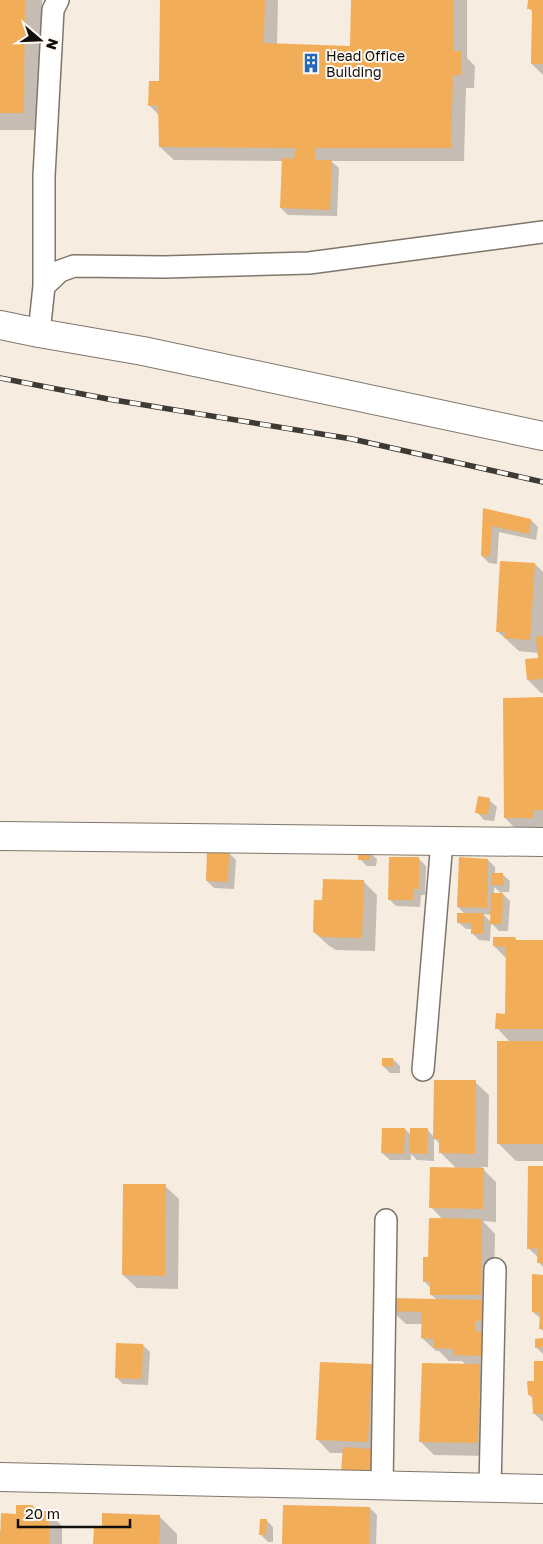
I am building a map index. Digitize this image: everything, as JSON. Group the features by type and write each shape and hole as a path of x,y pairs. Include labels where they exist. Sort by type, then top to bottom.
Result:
{"street":[{"path":"0,325 142,351 543,436"},
{"path":"0,836 543,842"},
{"path":"0,1477 543,1488"}],"lane":[{"path":"39,333 44,286 44,176 52,10 58,0"},
{"path":"44,286 60,271 74,266 164,267 309,263 543,232"},
{"path":"423,1070 442,841"},
{"path":"382,1486 386,1220"},
{"path":"490,1488 495,1268"}],"building":[{"path":"0,0 25,0 24,113 0,113"},
{"name":"Head Office Building","path":"160,0 265,0 264,43 350,46 351,0 454,0 454,51 462,51 461,75 453,75 451,148 315,148 315,160 332,160 330,210 280,208 282,158 294,159 295,148 159,147 158,105 148,106 149,81 159,81"},
{"path":"528,0 543,0 543,64 531,64 532,9 527,9"},
{"path":"483,508 531,519 529,534 492,526 490,557 481,556"},
{"path":"500,561 535,563 530,640 504,638 505,632 496,632"},
{"path":"543,636 543,679 527,680 525,659 538,658 536,637"},
{"path":"543,697 543,810 533,810 533,818 504,818 503,698"},
{"path":"478,796 490,798 488,815 475,813"},
{"path":"358,850 370,851 370,860 358,860"},
{"path":"207,851 229,852 228,882 206,881"},
{"path":"389,857 419,857 419,889 414,889 413,900 388,900"},
{"path":"459,857 488,859 487,908 457,907"},
{"path":"492,873 503,873 503,885 491,885"},
{"path":"323,879 364,880 362,938 322,937 313,932 314,900 322,900"},
{"path":"491,893 503,893 502,924 490,924"},
{"path":"457,913 484,913 484,934 471,934 471,923 457,923"},
{"path":"493,937 515,937 516,940 543,940 543,1029 495,1029 496,1013 505,1014 506,947 493,946"},
{"path":"497,1041 543,1041 543,1144 497,1144"},
{"path":"382,1058 393,1058 393,1067 382,1066"},
{"path":"434,1080 476,1080 475,1154 439,1153 439,1139 433,1139"},
{"path":"382,1128 405,1128 404,1154 381,1153"},
{"path":"410,1128 428,1128 427,1154 409,1153"},
{"path":"528,1166 543,1166 543,1263 537,1263 538,1248 527,1249"},
{"path":"430,1167 484,1168 483,1209 429,1208"},
{"path":"123,1184 166,1184 165,1276 122,1275"},
{"path":"429,1218 482,1219 481,1295 430,1295 430,1281 423,1282 423,1257 428,1257"},
{"path":"532,1274 543,1275 543,1329 539,1329 540,1313 532,1312"},
{"path":"392,1298 483,1300 482,1321 475,1321 475,1331 483,1332 482,1356 454,1355 454,1349 434,1348 434,1339 421,1338 422,1312 391,1311"},
{"path":"543,1338 543,1347 535,1348 535,1339"},
{"path":"116,1343 143,1344 142,1379 115,1378"},
{"path":"534,1361 543,1361 543,1414 533,1414 532,1395 528,1395 527,1381 534,1381"},
{"path":"320,1362 372,1364 368,1442 316,1440"},
{"path":"422,1363 480,1364 478,1443 419,1442"},
{"path":"343,1447 372,1449 370,1474 341,1472"},
{"path":"16,1505 33,1505 33,1511 49,1511 49,1544 0,1544 1,1513 16,1514"},
{"path":"283,1505 370,1507 369,1544 282,1544"},
{"path":"102,1513 160,1515 159,1544 93,1544 94,1527 102,1527"},
{"path":"260,1519 267,1519 266,1535 259,1535"}],"railway":[{"path":"0,378 108,399 352,439 543,482"}],"place":[{"name":"Head Office Building","path":"311,63"}]}
